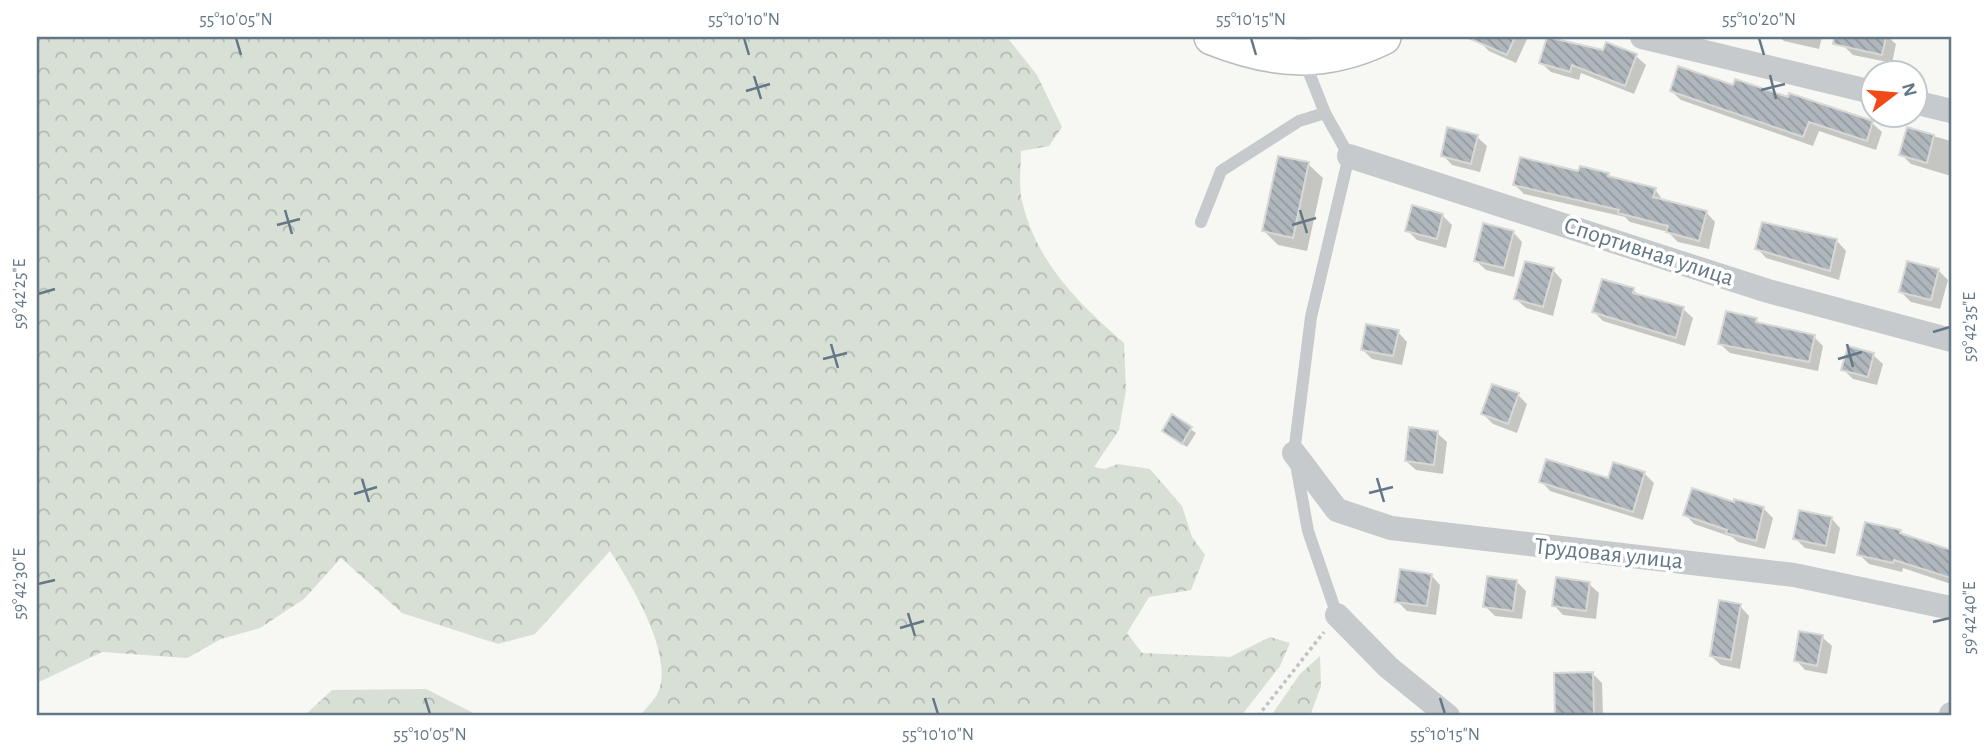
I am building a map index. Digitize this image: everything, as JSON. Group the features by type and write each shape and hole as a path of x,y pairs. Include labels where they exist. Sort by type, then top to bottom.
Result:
{"main road":[{"path":"1212,37 1251,52 1304,59 1359,48 1383,37"}],"street":[{"path":"1642,37 1858,89"},
{"path":"1928,105 1951,111"},
{"name":"Спортивная улица","path":"1349,156 1768,291 1951,340"},
{"name":"Трудовая улица","path":"1294,453 1337,510 1391,528 1794,575 1951,608"},
{"path":"1338,615 1388,667 1448,716"}],"lane":[{"path":"1304,59 1325,113 1349,156 1311,317 1294,453 1308,531 1338,615"},
{"path":"1201,222 1221,171 1299,121 1325,113"}],"path":[{"path":"1258,716 1338,615"}],"green space":[{"path":"37,37 1007,37 1037,75 1062,127 1049,146 1021,151 1021,192 1030,226 1050,265 1063,282 1092,314 1124,343 1126,390 1119,430 1094,467 1104,469 1118,464 1150,469 1182,506 1192,537 1205,555 1191,590 1149,597 1127,633 1142,653 1230,657 1270,637 1290,643 1280,666 1241,716 640,716 659,690 662,675 660,657 647,618 610,551 535,634 498,644 402,613 341,558 304,599 260,628 221,639 187,658 102,652 37,683"},
{"path":"1320,656 1321,686 1310,716 1271,716 1300,674"},
{"path":"426,689 479,716 304,716 332,690"}],"building":[{"path":"1466,37 1515,37 1507,55"},
{"path":"1547,37 1603,50 1606,42 1637,54 1625,86 1572,65 1570,72 1539,63"},
{"path":"1834,37 1886,37 1882,55 1833,44"},
{"path":"1678,66 1733,85 1735,79 1788,97 1789,93 1858,116 1858,130 1870,130 1867,141 1809,122 1803,137 1670,91"},
{"path":"1447,127 1478,135 1471,164 1441,156"},
{"path":"1906,130 1934,135 1927,163 1899,155"},
{"path":"1278,156 1309,162 1293,238 1262,231"},
{"path":"1520,157 1578,171 1580,166 1609,173 1608,176 1656,188 1653,197 1707,211 1699,241 1666,232 1668,226 1618,213 1619,210 1513,185"},
{"path":"1412,205 1443,214 1437,239 1405,231"},
{"path":"1762,222 1837,239 1830,271 1755,249"},
{"path":"1483,223 1514,231 1504,268 1474,261"},
{"path":"1525,261 1554,268 1543,307 1514,299"},
{"path":"1907,261 1939,269 1931,300 1899,292"},
{"path":"1602,279 1634,288 1633,293 1684,307 1676,338 1592,312"},
{"path":"1726,311 1757,318 1756,322 1815,335 1809,362 1718,344"},
{"path":"1366,324 1399,330 1393,356 1361,350"},
{"path":"1848,346 1874,353 1868,377 1841,370"},
{"path":"1492,384 1519,393 1508,424 1481,414"},
{"path":"1172,414 1192,427 1182,444 1162,431"},
{"path":"1409,427 1438,431 1434,465 1405,461"},
{"path":"1546,459 1608,478 1613,462 1645,472 1633,512 1539,482"},
{"path":"1692,488 1734,502 1734,499 1764,507 1756,541 1726,533 1727,530 1683,515"},
{"path":"1799,510 1832,517 1826,546 1793,539"},
{"path":"1865,522 1901,530 1900,533 1951,550 1951,578 1894,560 1893,563 1857,555"},
{"path":"1400,569 1432,574 1427,606 1395,602"},
{"path":"1487,576 1517,580 1513,611 1483,607"},
{"path":"1556,577 1590,582 1586,611 1552,606"},
{"path":"1719,600 1741,604 1731,660 1710,656"},
{"path":"1799,631 1823,635 1817,666 1794,661"},
{"path":"1593,672 1594,715 1555,716 1554,673"}]}
